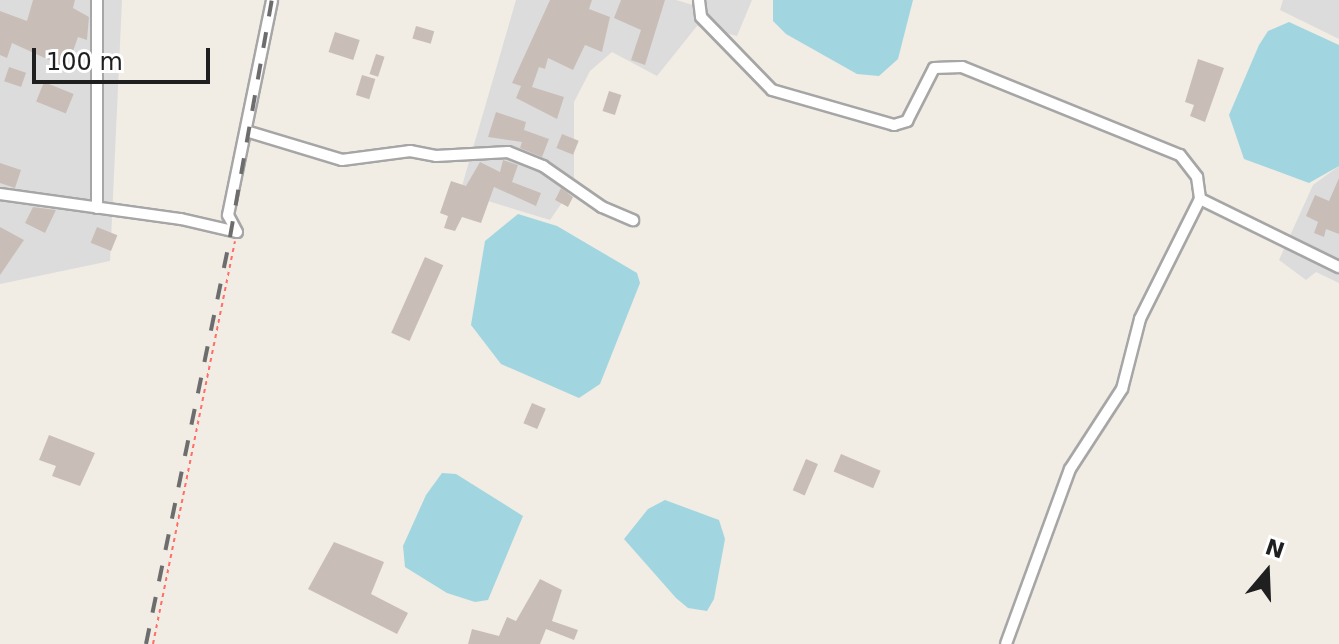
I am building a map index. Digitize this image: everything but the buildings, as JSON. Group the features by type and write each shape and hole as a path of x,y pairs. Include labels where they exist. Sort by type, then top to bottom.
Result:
{"street":[{"path":"97,0 97,208"},
{"path":"237,232 228,215 272,0"},
{"path":"699,0 701,17 772,90 894,125 907,121 934,68 962,67 1180,155 1197,177 1200,199 1140,319 1122,389 1070,469 1006,644"},
{"path":"246,131 342,160 410,151 436,156 508,152 543,166 602,207 633,220"},
{"path":"0,194 237,232"},
{"path":"1200,199 1339,267"}],"path":[{"path":"153,644 237,232"}],"shaded area":[{"path":"0,0 122,0 110,261 0,284"},
{"path":"516,0 676,0 693,5 695,0 752,0 737,36 697,26 657,76 612,52 590,71 574,102 574,185 550,220 491,202 462,186"},
{"path":"1283,0 1339,0 1339,39 1280,10"},
{"path":"1339,166 1339,283 1316,272 1306,280 1279,260 1313,185"}],"water":[{"path":"773,0 913,0 898,59 879,76 857,74 786,34 773,21"},
{"path":"1289,22 1339,45 1339,166 1309,183 1244,159 1229,115 1268,31"},
{"path":"518,214 557,226 637,273 640,283 600,384 579,398 501,364 471,325 485,241"},
{"path":"442,473 456,474 523,516 488,600 475,602 447,593 405,567 403,546 426,495"},
{"path":"665,500 719,520 725,539 714,599 707,611 688,608 676,598 624,539 648,509"}],"railway":[{"path":"146,644 230,237 272,0"}]}
